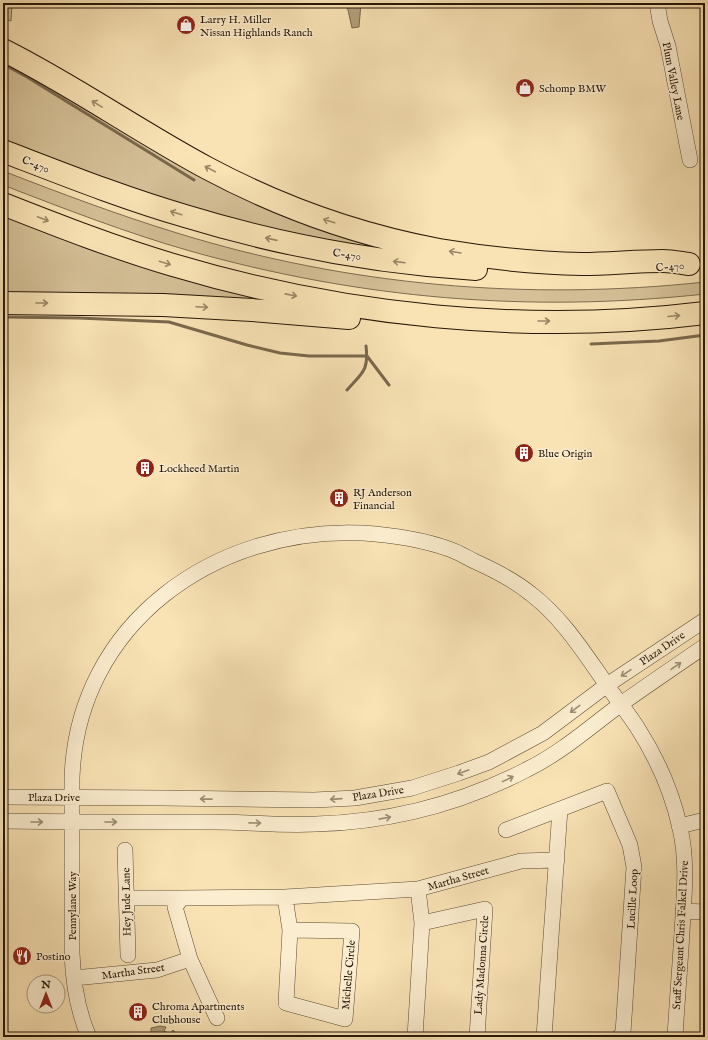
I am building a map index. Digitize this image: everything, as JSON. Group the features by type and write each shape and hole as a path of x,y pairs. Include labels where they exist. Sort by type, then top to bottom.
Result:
{"highway":[{"path":"3,50 56,79 216,173 281,203 351,228 433,248 511,260 582,264 664,261 697,264"},
{"name":"C-470","path":"3,151 105,190 179,215 257,236 335,252 418,264 512,271 597,271 697,264"},
{"path":"3,204 158,260 220,278 266,289 366,308 444,317 560,321 618,320 705,313"},
{"path":"3,303 96,303 176,306 470,327 505,320"}],"street":[{"name":"Plum Valley Lane","path":"657,3 660,21 668,46 690,160"},
{"name":"Staff Sergeant Chris Falkel Drive","path":"72,798 73,756 77,731 83,710 96,677 111,651 125,633 151,605 180,583 228,557 251,548 284,539 324,533 379,534 404,537 449,549 500,572 532,594 562,622 640,730 658,765 670,792 679,826 684,861 684,911 675,1037"},
{"name":"Plaza Drive","path":"3,798 314,800 355,798 412,788 489,762 543,733 607,685 705,620"},
{"name":"Plaza Drive","path":"3,821 314,824 358,822 418,811 467,796 498,784 556,754 621,704 705,646"},
{"name":"Lucille Loop","path":"506,830 607,791 630,845 634,867 623,1033 619,1037"},
{"name":"Pennylane Way","path":"72,798 72,946 74,978 78,1007 89,1037"},
{"path":"544,1037 560,809"},
{"path":"679,826 705,820"},
{"name":"Hey Jude Lane","path":"125,850 128,955"},
{"name":"Martha Street","path":"126,898 285,897 418,889 521,861 556,860"},
{"path":"415,1037 422,923 418,889"},
{"name":"Michelle Circle","path":"285,897 290,930 286,1003 345,1019 352,931 290,930"},
{"path":"182,898 176,907 190,959 217,1018"},
{"name":"Lady Madonna Circle","path":"422,923 485,909 477,1037"},
{"path":"684,911 705,912"},
{"name":"Martha Street","path":"74,978 157,970 190,959"}],"shaded area":[{"path":"3,3 12,3 11,21 3,18"},
{"path":"344,3 361,3 359,27 352,28 348,10"},
{"path":"3,58 27,71 407,252 318,238 260,226 202,211 66,165 3,140"},
{"path":"3,171 68,196 177,233 242,251 307,266 373,277 505,289 572,290 639,288 705,282 705,294 639,300 574,302 510,301 446,298 382,291 318,281 190,251 119,229 3,185"},
{"path":"3,216 46,232 281,303 3,296"},
{"path":"160,1026 166,1027 164,1031 170,1034 173,1030 180,1037 149,1037 148,1033 151,1034 151,1028"}],"waterway":[{"path":"3,64 27,77 194,180"},
{"path":"3,317 79,318 169,322 280,353 309,356 367,356 389,385"},
{"path":"591,344 659,341 705,335"},
{"path":"347,390 363,371 367,354 366,346"}],"place":[{"name":"Larry H. Miller Nissan Highlands Ranch","path":"186,25"},
{"name":"Schomp BMW","path":"525,88"},
{"name":"Blue Origin","path":"524,453"},
{"name":"Lockheed Martin","path":"145,468"},
{"name":"RJ Anderson Financial","path":"339,498"},
{"name":"Postino","path":"22,956"},
{"name":"Chroma Apartments Clubhouse","path":"138,1012"}]}
